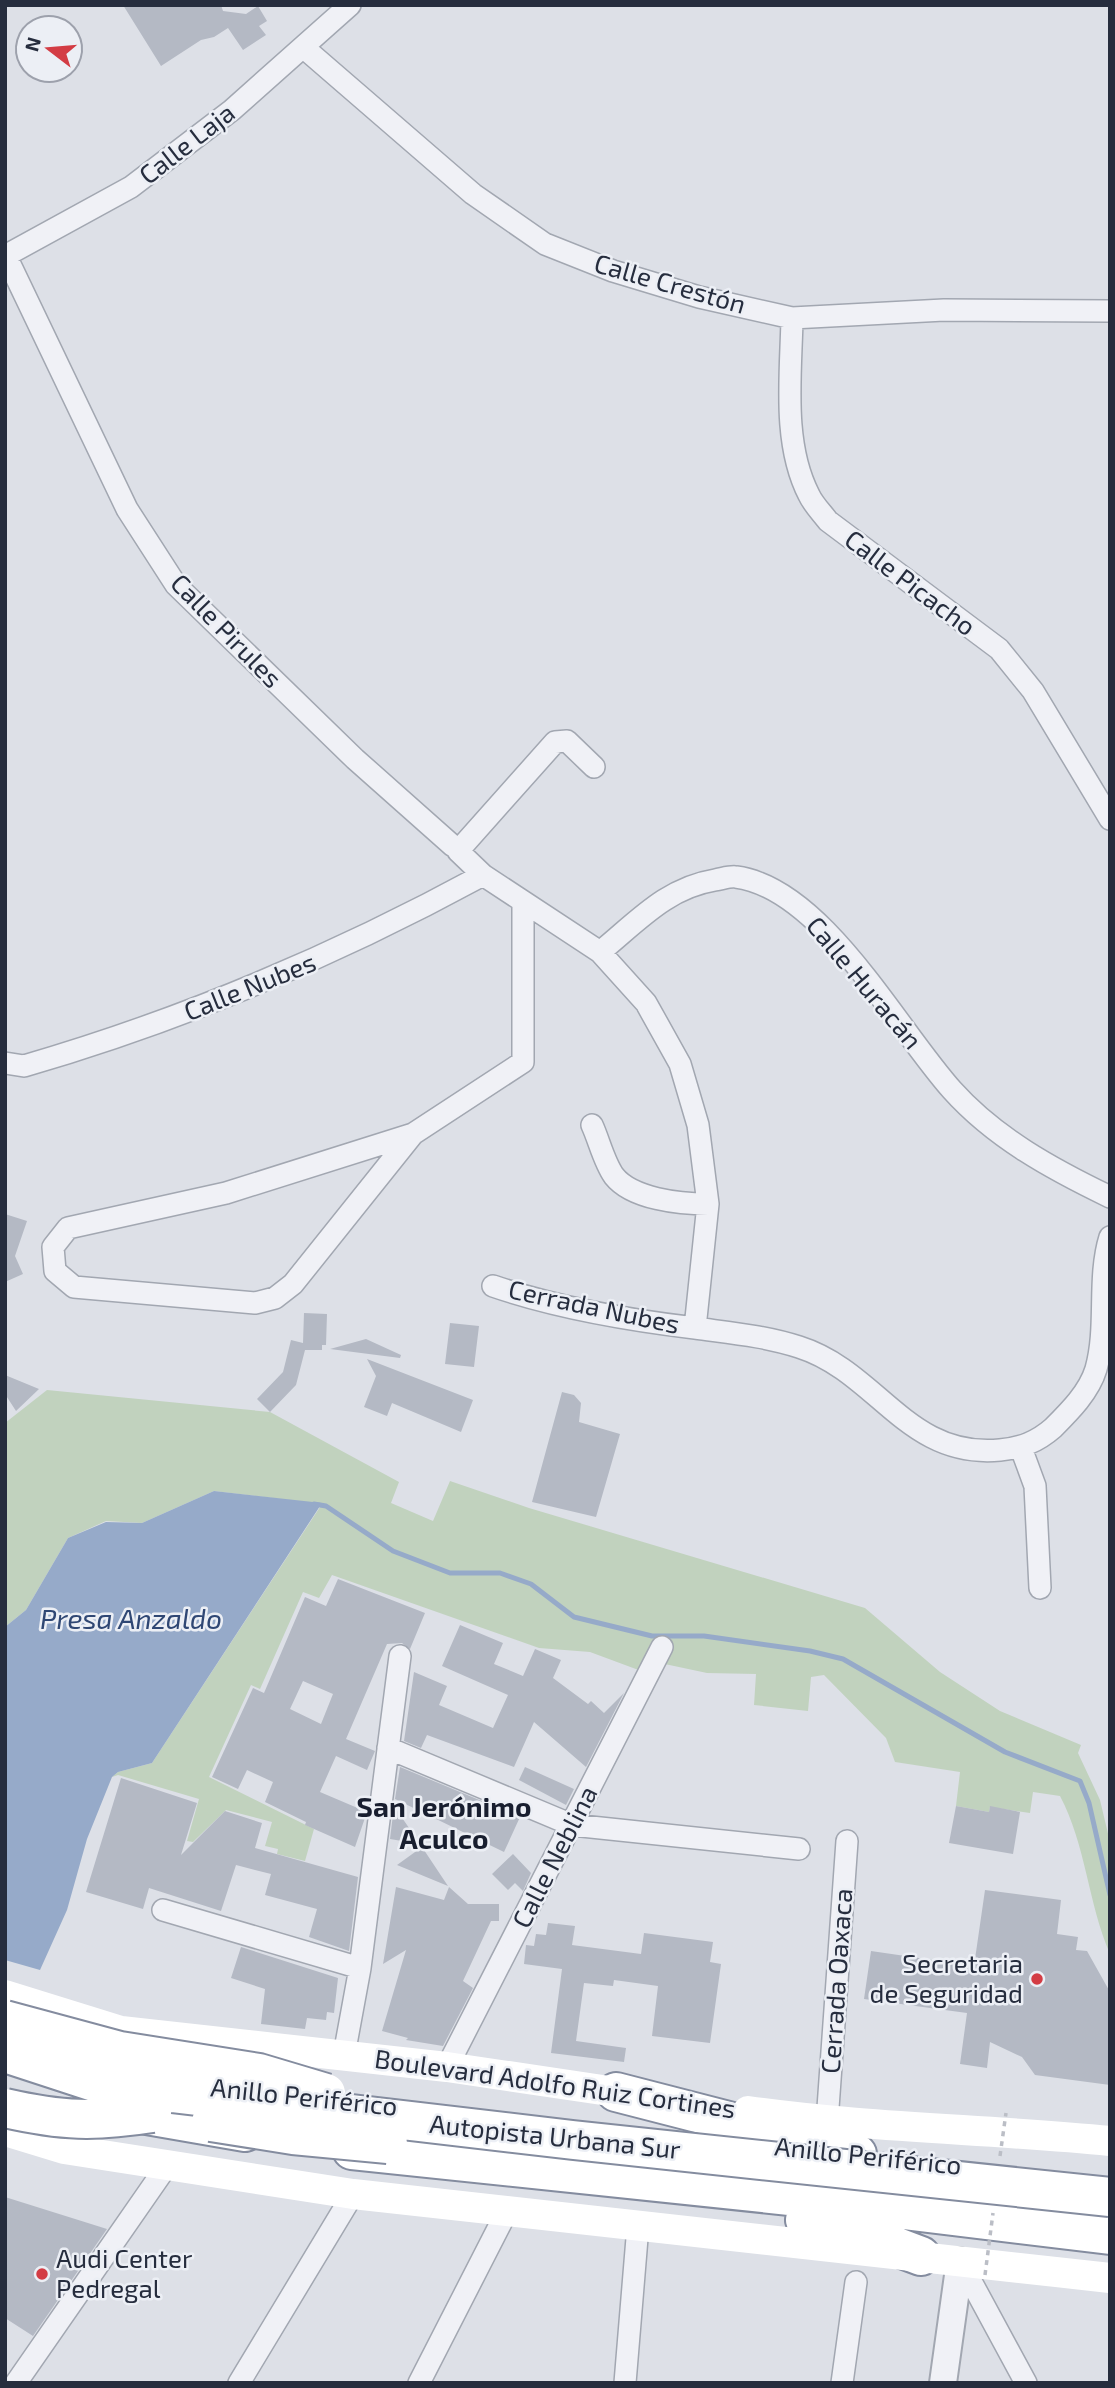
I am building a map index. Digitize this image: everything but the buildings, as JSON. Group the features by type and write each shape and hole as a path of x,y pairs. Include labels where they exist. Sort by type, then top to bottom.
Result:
{"highway":[{"path":"5,2020 120,2051 259,2073 421,2122"},
{"name":"Anillo Periférico","path":"5,2040 55,2060 206,2087 857,2154 1110,2183"},
{"name":"Autopista Urbana Sur","path":"5,2053 103,2085 1110,2197"},
{"name":"Autopista Urbana Sur","path":"5,2075 79,2098 293,2136 778,2179 1110,2219"},
{"name":"Anillo Periférico","path":"5,2091 337,2148 790,2196 1110,2235"},
{"path":"616,2092 857,2154"},
{"path":"5,2108 50,2118 101,2122 152,2113"},
{"path":"337,2148 400,2168 829,2224 921,2256"}],"main road":[{"name":"Boulevard Adolfo Ruiz Cortines","path":"5,1996 121,2031 447,2067 827,2122 1020,2132 1110,2141"},
{"path":"5,2102 51,2114 230,2175"},
{"path":"5,2131 64,2149 353,2194 1110,2278"}],"street":[{"name":"Calle Laja","path":"5,256 131,187 232,110 350,5"},
{"name":"Calle Crestón","path":"303,47 473,194 545,244 613,271 699,296 792,318 944,310 1110,311"},
{"name":"Calle Pirules","path":"5,256 127,509 176,585 355,759 483,875 600,952 646,1003 680,1065 698,1125 708,1204 695,1328"},
{"name":"Calle Picacho","path":"792,318 792,418 795,455 808,495 828,521 999,649 1033,691 1110,819"},
{"path":"456,848 555,743 567,741 594,767"},
{"name":"Calle Nubes","path":"5,1063 24,1066 203,1008 346,947 483,875"},
{"name":"Calle Huracán","path":"600,952 646,910 671,894 701,882 735,877 767,887 820,922 952,1091 1005,1139 1110,1197"},
{"path":"413,1134 293,1284 275,1298 244,1303 74,1287 60,1278 52,1263 53,1247 68,1228 226,1193 413,1134 523,1062 523,902"},
{"path":"592,1125 613,1174 628,1190 692,1204 708,1204"},
{"path":"1040,1588 1035,1486 1021,1448 1044,1436 1075,1406 1096,1370 1104,1317 1110,1237"},
{"name":"Cerrada Nubes","path":"493,1286 535,1300 695,1328 755,1335 818,1354 849,1371 900,1419 937,1442 979,1452 1021,1448"},
{"name":"Calle Neblina","path":"447,2067 662,1647"},
{"path":"344,2055 360,1968 400,1656"},
{"path":"388,1748 572,1825 799,1849"},
{"name":"Cerrada Oaxaca","path":"827,2122 848,1841"},
{"path":"163,1910 360,1968"},
{"path":"16,2383 166,2167"},
{"path":"239,2383 353,2194"},
{"path":"419,2383 506,2213"},
{"path":"625,2383 638,2226"},
{"path":"943,2383 960,2261"},
{"path":"960,2261 1026,2383"},
{"path":"842,2383 856,2282"}],"green space":[{"path":"47,1390 270,1412 399,1482 391,1503 433,1521 450,1481 529,1508 865,1608 940,1672 1000,1711 1081,1745 1078,1753 1100,1800 1110,1842 1110,1954 1076,1834 1060,1796 1033,1792 1030,1813 990,1807 989,1812 956,1806 960,1772 895,1762 886,1738 824,1675 811,1677 808,1711 754,1705 756,1674 707,1673 660,1663 652,1675 590,1652 539,1648 332,1575 319,1598 303,1592 260,1689 251,1685 209,1777 314,1829 305,1861 277,1854 278,1849 265,1846 272,1822 226,1810 193,1842 187,1841 199,1799 118,1775 112,1777 118,1772 152,1763 322,1504 214,1491 142,1523 106,1521 68,1538 26,1610 5,1627 5,1423"}],"water":[{"name":"Presa Anzaldo","path":"214,1491 322,1503 152,1763 118,1772 112,1777 87,1839 67,1910 40,1970 5,1960 5,1627 26,1610 68,1538 106,1522 142,1523"}],"waterway":[{"path":"314,1504 326,1506 393,1551 450,1573 500,1573 531,1584 574,1617 652,1636 704,1636 810,1651 843,1659 1005,1752 1080,1781 1089,1803 1110,1895"}],"place":[{"name":"Secretaria de Seguridad","path":"1037,1979"},
{"name":"Audi Center Pedregal","path":"42,2274"}],"district":[{"name":"San Jerónimo Aculco","path":"444,1823"}]}
